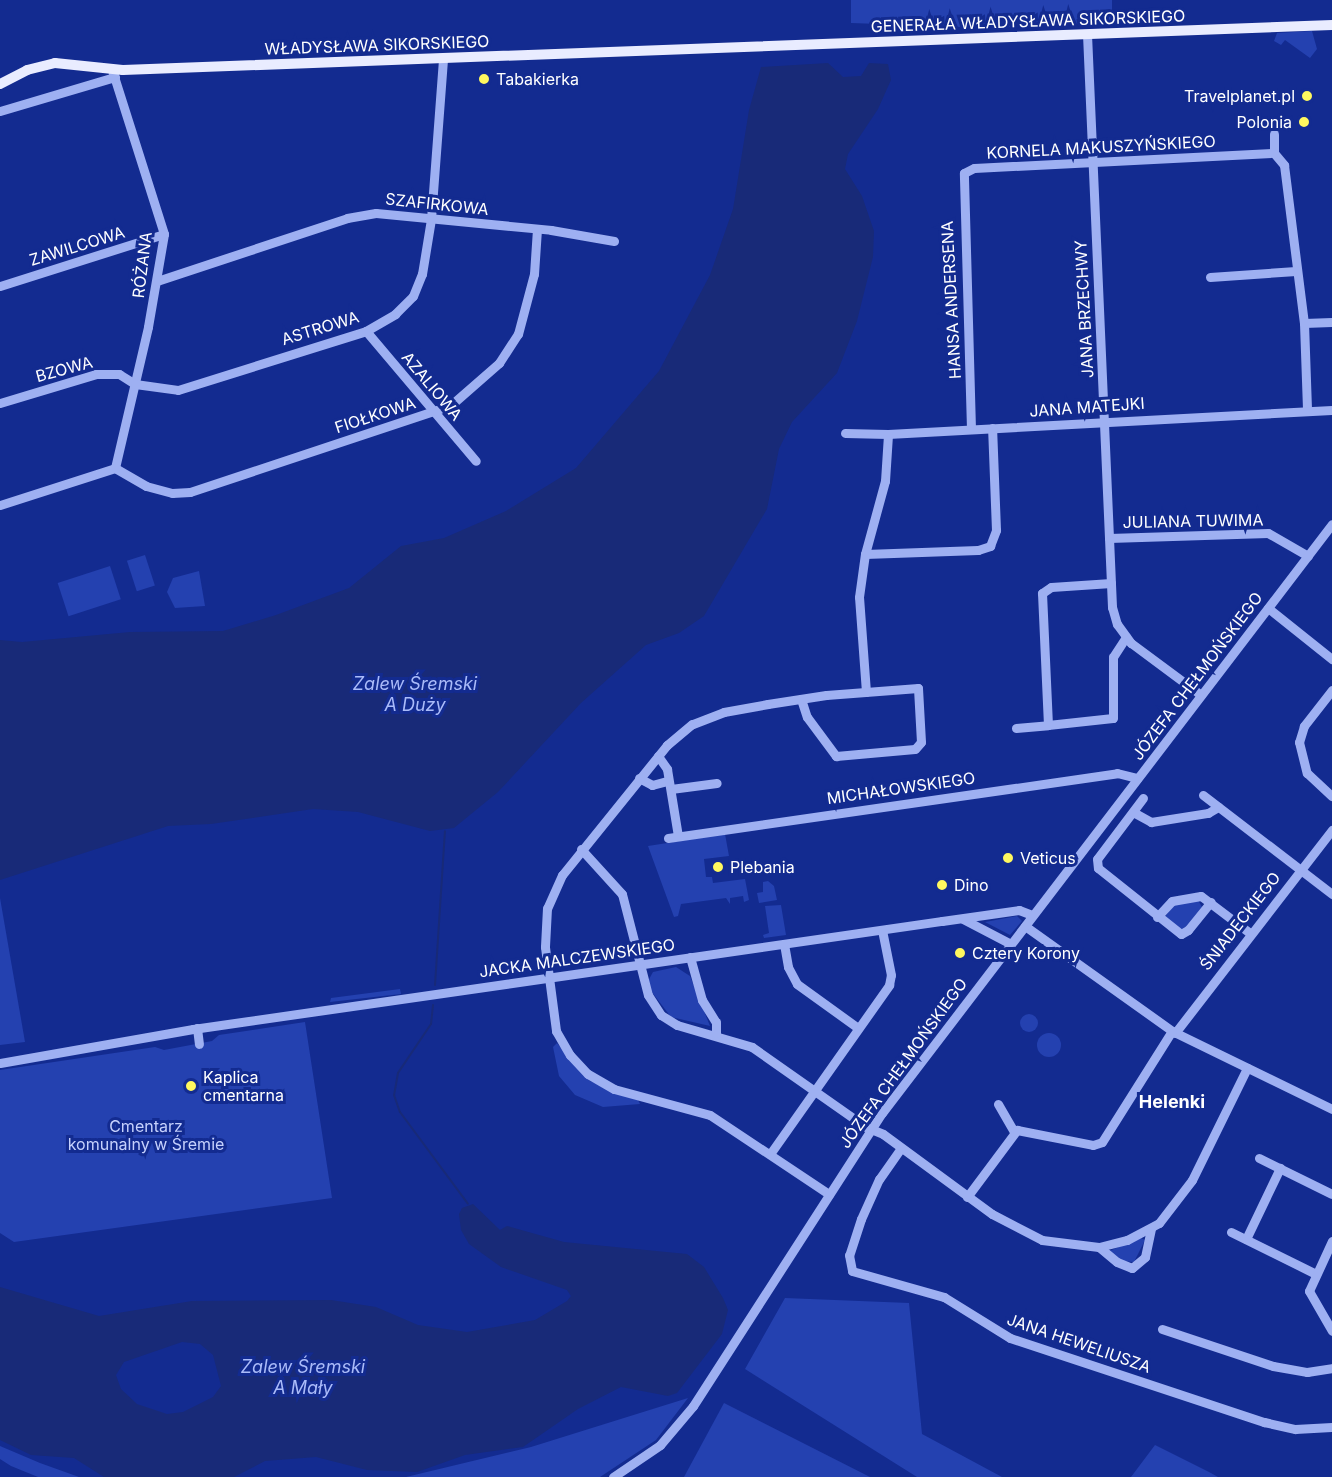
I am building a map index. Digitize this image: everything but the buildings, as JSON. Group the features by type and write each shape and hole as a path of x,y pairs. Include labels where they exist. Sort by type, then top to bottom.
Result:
{"main road":[{"name":"GENERAŁA WŁADYSŁAWA SIKORSKIEGO","path":"761,46 1332,25"},
{"name":"WŁADYSŁAWA SIKORSKIEGO","path":"0,84 27,69 54,63 114,74 761,46"}],"street":[{"name":"JANA BRZECHWY","path":"1087,34 1111,583 1115,618 1126,637 1201,695"},
{"name":"ASTROWA","path":"135,384 178,390 189,388 366,331 394,314 413,296 422,274 431,219 443,58"},
{"name":"WŁADYSŁAWA SIKORSKIEGO","path":"0,111 114,74"},
{"name":"RÓŻANA","path":"114,74 164,234 157,281 116,468"},
{"path":"1274,134 1274,153 1283,162 1304,324 1307,410"},
{"name":"KORNELA MAKUSZYŃSKIEGO","path":"965,171 1274,153"},
{"name":"HANSA ANDERSENA","path":"965,171 961,179 971,429"},
{"name":"SZAFIRKOWA","path":"157,281 347,218 376,213 537,229 614,241"},
{"name":"FIOŁKOWA","path":"116,468 154,489 190,492 451,405 486,376 518,334 534,274 537,229"},
{"name":"ZAWILCOWA","path":"0,286 164,234"},
{"path":"1210,277 1296,270"},
{"path":"1304,324 1332,322"},
{"name":"AZALIOWA","path":"366,331 476,461"},
{"name":"BZOWA","path":"0,403 96,374 119,374 135,384"},
{"name":"JANA MATEJKI","path":"845,433 888,434 1332,410"},
{"path":"865,554 990,546 996,530 992,428"},
{"path":"866,692 858,619 865,554 885,481 888,434"},
{"path":"0,505 116,468"},
{"name":"JÓZEFA CHEŁMOŃSKIEGO","path":"613,1477 660,1445 688,1412 871,1129 1332,524"},
{"name":"JULIANA TUWIMA","path":"1109,538 1268,533 1308,556"},
{"path":"1048,725 1042,594 1051,587 1111,583"},
{"path":"1268,608 1332,659"},
{"path":"1016,728 1106,722 1116,713 1113,657 1126,637"},
{"path":"801,699 807,717 833,755 912,749 922,739 918,688 801,699 734,710 699,721 679,733 639,778 558,881 547,908 547,978 556,1031 570,1055 588,1074 614,1089 710,1115 829,1194"},
{"path":"1332,690 1304,726 1299,747 1306,773 1332,796"},
{"path":"658,756 665,765 669,785"},
{"name":"MICHAŁOWSKIEGO","path":"669,785 673,837 1096,776 1125,773 1137,778"},
{"path":"639,778 652,784 717,783"},
{"path":"1203,795 1332,894"},
{"path":"1143,798 1099,856 1097,866 1178,933 1185,933 1211,902"},
{"path":"1133,812 1151,822 1208,813 1218,807"},
{"name":"ŚNIADECKIEGO","path":"1014,1132 1027,1130 1093,1145 1102,1142 1173,1032 1299,869 1332,830"},
{"path":"581,849 622,894 648,995 662,1015 677,1024 716,1033 752,1047 901,1148 967,1197 1042,1240 1099,1247 1151,1228 1187,1189 1247,1068"},
{"path":"1157,917 1175,900 1199,896 1211,902 1250,933"},
{"name":"JACKA MALCZEWSKIEGO","path":"0,1063 197,1028 960,918 1022,910 1032,915"},
{"path":"960,918 1011,944"},
{"path":"1024,926 1173,1032 1332,1110"},
{"path":"770,1154 891,979 882,930"},
{"path":"784,944 788,967 797,984 858,1028"},
{"path":"690,957 702,1000 716,1022 716,1033"},
{"path":"197,1028 199,1044"},
{"path":"967,1197 1014,1132 998,1104"},
{"name":"JANA HEWELIUSZA","path":"901,1148 879,1179 861,1219 849,1255 852,1271 940,1295 1010,1338 1264,1422 1295,1429 1332,1427"},
{"path":"1259,1158 1332,1194"},
{"path":"1246,1239 1280,1168"},
{"path":"1099,1247 1117,1262 1132,1268 1144,1257 1151,1228"},
{"path":"1231,1232 1316,1274"},
{"path":"1332,1241 1328,1258 1316,1274 1310,1297 1332,1331"},
{"path":"1162,1329 1273,1366 1307,1372 1332,1368"}],"green space":[{"path":"851,0 1112,0 1112,22 992,28 851,23"},
{"path":"1312,31 1317,49 1310,58 1285,40 1281,45 1274,41 1277,33"},
{"path":"145,555 155,585 137,591 127,561"},
{"path":"110,566 121,599 69,616 58,583"},
{"path":"199,571 205,606 175,608 167,592 173,578"},
{"path":"725,834 729,856 704,859 706,877 712,877 713,883 745,879 749,900 744,902 743,896 730,898 730,904 726,898 681,904 678,916 674,917 648,846"},
{"path":"768,881 774,886 777,900 759,903 757,893 763,892 763,882"},
{"path":"0,898 25,1042 0,1045"},
{"path":"1198,900 1202,907 1186,927 1181,929 1165,917 1174,904"},
{"path":"781,905 786,935 764,938 763,935 769,933 765,906"},
{"path":"1017,916 1022,921 1010,935 985,922"},
{"path":"676,967 690,976 710,1026 671,1017 651,991 648,981 653,972"},
{"path":"400,989 401,994 330,1002 331,998"},
{"path":"1029,1014 1035,1017 1038,1023 1035,1029 1029,1032 1023,1029 1020,1023 1023,1017"},
{"name":"Cmentarz komunalny w Śremie","path":"305,1022 332,1198 14,1242 0,1233 0,1070 155,1047 164,1050 212,1041 219,1035"},
{"path":"1049,1033 1054,1034 1060,1040 1060,1050 1054,1056 1049,1057 1044,1056 1038,1050 1037,1045 1038,1040 1044,1034"},
{"path":"557,1043 590,1081 638,1100 640,1104 603,1107 575,1095 559,1076 553,1047"},
{"path":"1141,1238 1145,1240 1134,1262 1122,1261 1109,1251"},
{"path":"785,1298 909,1303 922,1434 1002,1477 917,1477 745,1369"},
{"path":"688,1398 656,1440 600,1477 406,1477 531,1447"},
{"path":"724,1403 870,1477 684,1477"},
{"path":"1155,1445 1209,1472 1218,1477 1131,1477"},
{"path":"0,1446 79,1477 38,1477 0,1459"}],"water":[{"name":"Zalew Śremski A Duży","path":"828,63 843,77 861,76 869,63 888,64 891,80 878,109 848,154 845,169 862,196 874,231 873,257 857,321 837,373 792,422 779,449 767,509 704,616 679,633 646,645 581,703 498,792 454,828 430,831 358,812 313,809 211,824 168,826 0,880 0,640 22,642 130,632 223,631 276,615 349,588 401,546 444,538 506,511 576,468 659,371 710,275 733,209 749,110 761,67"},
{"name":"Zalew Śremski A Mały","path":"473,1204 500,1230 507,1226 564,1242 687,1254 704,1267 723,1298 728,1310 722,1334 677,1393 668,1396 621,1387 578,1409 523,1447 465,1455 417,1472 367,1470 316,1457 265,1461 234,1477 104,1477 74,1458 31,1455 0,1440 0,1287 99,1316 192,1301 331,1300 376,1307 418,1325 467,1332 535,1320 567,1301 571,1296 567,1290 501,1267 469,1244 461,1230 459,1214 462,1208","holes":["182,1342 200,1344 213,1355 221,1386 213,1397 183,1412 167,1414 137,1404 121,1389 116,1375 124,1362"]}],"waterway":[{"path":"435,985 445,831"},
{"path":"433,1005 431,1024 398,1073 394,1095 400,1112 468,1204"}],"place":[{"name":"Tabakierka","path":"484,79"},
{"name":"Travelplanet.pl","path":"1307,96"},
{"name":"Polonia","path":"1304,122"},
{"name":"Veticus","path":"1008,858"},
{"name":"Plebania","path":"718,867"},
{"name":"Dino","path":"942,885"},
{"name":"Cztery Korony","path":"960,953"},
{"name":"Kaplica cmentarna","path":"191,1086"}],"district":[{"name":"Helenki","path":"1172,1102"}]}
